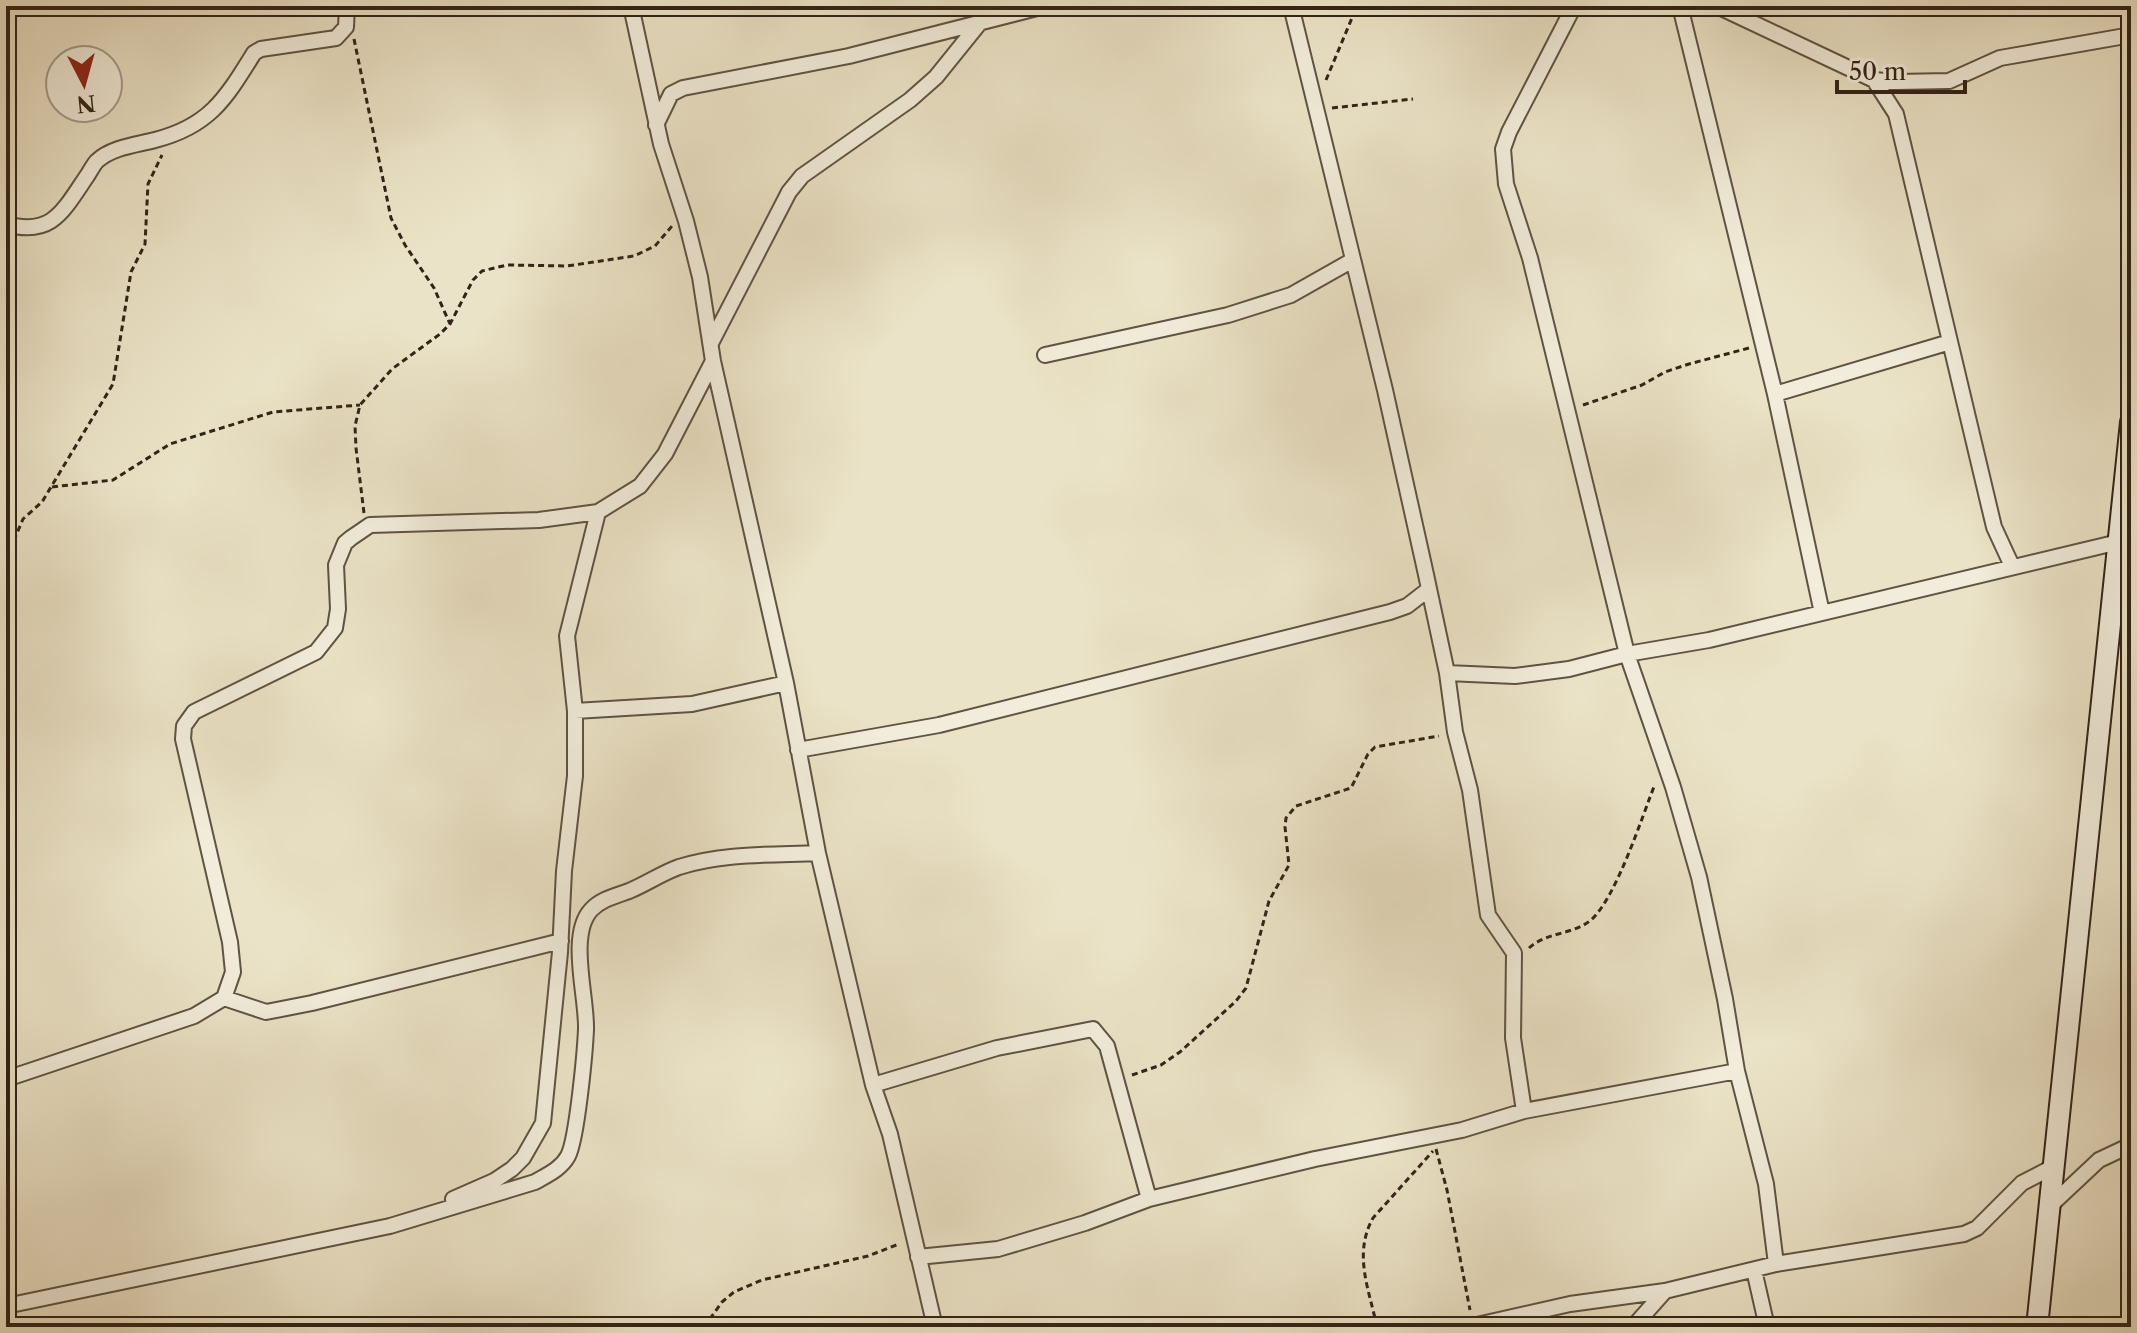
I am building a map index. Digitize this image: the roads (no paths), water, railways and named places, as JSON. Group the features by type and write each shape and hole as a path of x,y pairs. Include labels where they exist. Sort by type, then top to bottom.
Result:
{"street":[{"path":"6,224 26,230 54,220 98,160 122,147 173,134 209,114 224,102 254,53 261,49 336,38 346,27 347,6"},
{"path":"631,6 656,126 700,277 713,361 786,683 818,853 873,1085 890,1134 935,1327"},
{"path":"656,126 671,94 683,88 849,56 1045,6"},
{"path":"1291,6 1320,110 1429,589 1447,673 1455,732 1470,790 1488,915 1513,948 1513,1038 1524,1111"},
{"path":"1574,6 1532,84 1503,149 1506,184 1530,258 1627,654 1699,877 1737,1071 1766,1184 1776,1264"},
{"path":"1680,6 1775,394 1822,613"},
{"path":"1717,6 1874,80 1897,82 1949,81 2000,58 2131,35"},
{"path":"711,343 789,192 802,176 910,100 936,77 982,20"},
{"path":"1874,80 1896,114 1994,527 2012,566"},
{"path":"1045,355 1228,315 1291,295 1353,260"},
{"path":"1775,394 1950,342"},
{"path":"6,1079 194,1016 224,998 233,972 230,942 191,778 183,739 184,726 194,712 316,652 331,636 338,609 336,565 345,543 370,525 539,520 598,512 640,486 665,454 713,361"},
{"path":"2037,1327 2126,540 2131,422"},
{"path":"390,1226 494,1181 512,1169 523,1158 543,1123 575,776 575,711 567,636 598,512"},
{"path":"1447,673 1515,676 1569,669 1627,654 1709,640 2126,540"},
{"path":"798,750 939,725 1407,606 1429,589"},
{"path":"1407,606 1436,623"},
{"path":"575,711 692,704 786,683"},
{"path":"6,1306 390,1226 535,1182 555,1171 568,1155 575,1130 586,1029 580,952 582,930 593,908 606,899 692,864 751,856 818,853"},
{"path":"224,998 266,1012 561,941"},
{"path":"873,1085 986,1051 1093,1029 1107,1046 1149,1199"},
{"path":"918,1257 998,1249 1085,1223 1149,1199 1315,1159 1462,1130 1524,1111 1737,1071"},
{"path":"2050,1206 2099,1160 2131,1145"},
{"path":"1470,1326 1570,1304 1665,1291 1776,1264 1964,1234 1977,1228 2022,1183 2053,1167"},
{"path":"1754,1270 1767,1327"},
{"path":"1633,1327 1665,1291"}]}
